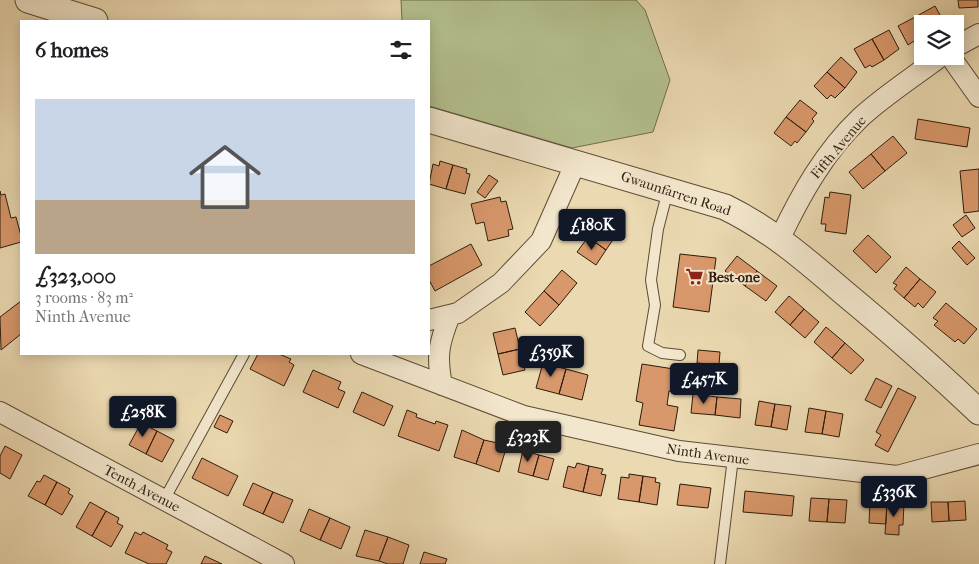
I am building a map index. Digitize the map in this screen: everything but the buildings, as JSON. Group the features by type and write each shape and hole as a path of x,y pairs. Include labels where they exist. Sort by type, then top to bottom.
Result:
{"street":[{"path":"28,0 92,20"},
{"path":"964,42 979,34"},
{"name":"Fifth Avenue","path":"780,238 801,194 824,159 861,117 929,65"},
{"path":"957,65 979,96"},
{"name":"Gwaunfarren Road","path":"430,120 726,207 751,219 780,238 874,317 979,412"},
{"path":"430,320 458,313 501,283 541,241 576,162"},
{"path":"442,385 439,369 439,344 450,315"},
{"name":"Ninth Avenue","path":"364,355 524,416 679,451 898,476 979,454"},
{"name":"Tenth Avenue","path":"0,412 284,564"}],"lane":[{"path":"668,190 658,229 652,280 655,305 648,346 662,353 680,355"},
{"path":"164,500 243,355"},
{"path":"720,564 733,458"}],"green space":[{"path":"401,0 636,0 645,10 670,80 653,132 572,148 430,106 430,20 402,20"}],"place":[{"name":"Best-one","path":"694,277"}]}
